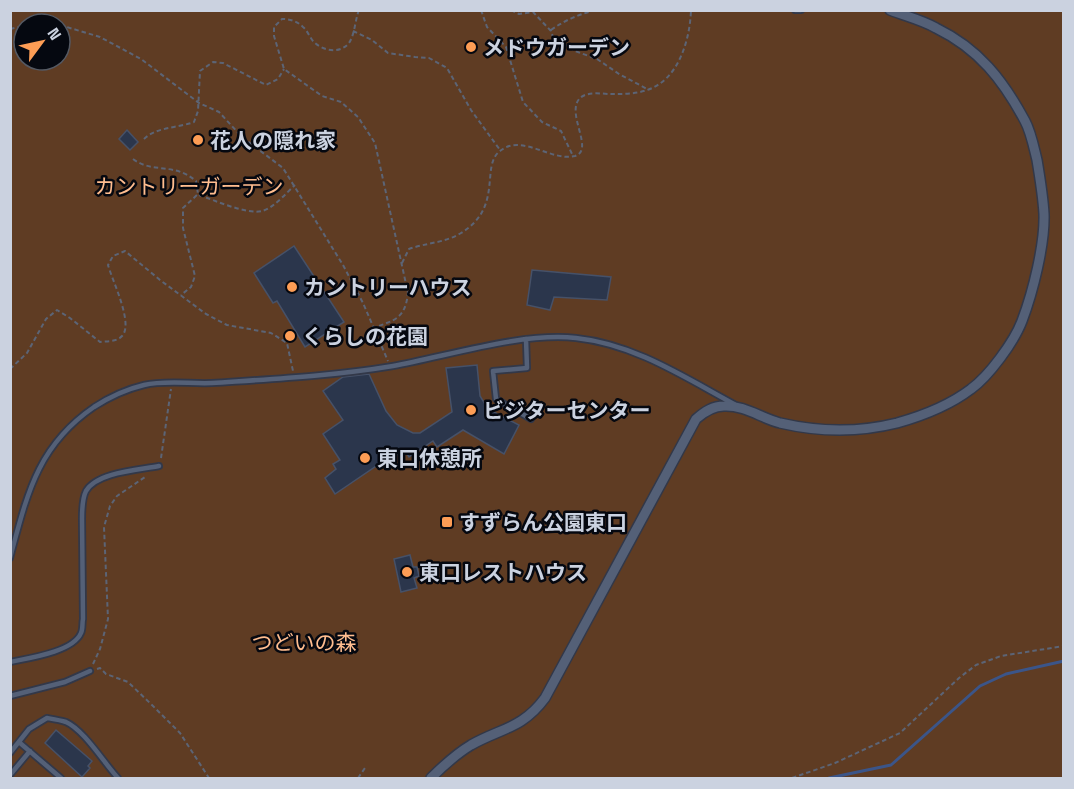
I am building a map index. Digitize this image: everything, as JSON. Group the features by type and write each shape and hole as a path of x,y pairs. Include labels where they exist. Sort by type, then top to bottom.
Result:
{"street":[{"path":"431,778 472,744 511,728 532,714 552,686 696,419 704,412 716,406 740,407 781,423 840,431 861,430 898,422 937,408 972,389 1011,343 1022,321 1040,254 1044,217 1042,188 1027,124 1008,91 987,63 964,44 935,27 890,10"}],"lane":[{"path":"795,10 801,10"},
{"path":"10,558 29,490 47,453 63,434 95,407 121,393 145,385 294,377 391,366 526,339 575,338 605,343 642,355 740,407"},
{"path":"526,339 527,368 493,371 496,399 531,419"},
{"path":"10,662 62,649 72,644 81,634 83,619 82,519 86,491 98,479 159,466"},
{"path":"10,696 65,682 90,671"},
{"path":"10,753 29,729 47,718 67,722 89,742 118,778"},
{"path":"20,743 62,778"},
{"path":"10,775 30,751"}],"path":[{"path":"359,10 350,42 342,49 326,50 314,43 304,28 292,19 282,19 274,27 274,36 284,69 322,96 342,102 358,117 375,143 408,293 406,306 399,318 373,328"},
{"path":"481,10 488,27 506,47 523,102 542,122 561,131 573,156"},
{"path":"511,10 519,14 533,11 551,31 553,37 575,51 597,59 649,90"},
{"path":"551,31 561,22 595,10"},
{"path":"402,268 402,260 409,249 459,234 481,215 487,202 494,156 500,150 517,144 573,156 582,150 583,144 575,114 575,105 579,99 593,93 630,93 649,90 669,75 679,60 690,29 691,10"},
{"path":"72,29 100,37 141,59 199,104 219,112 242,137 284,168 343,265 391,366"},
{"path":"353,31 372,40 388,53 429,58 447,68 471,110 500,150"},
{"path":"144,139 150,133 194,122 199,104 200,71 213,62 223,63 266,85 278,79 284,69"},
{"path":"133,159 142,166 187,172 196,181 198,194"},
{"path":"198,194 248,211 261,212 295,185"},
{"path":"181,295 191,286 195,276 183,228 183,208 198,194"},
{"path":"10,369 27,353 46,319 57,310 100,342 113,341 122,337 126,328 124,311 108,265 113,256 125,250 206,314 227,325 271,333 287,343 294,377"},
{"path":"90,671 100,649 108,619 104,527 110,506 117,496 159,466 172,384"},
{"path":"792,778 836,763 900,733 976,665 1001,656 1064,646"},
{"path":"90,671 100,669 106,675 128,682 180,734 209,778"},
{"path":"358,778 365,768"}],"green space":[{"path":"10,11 1063,11 1063,778 11,778"}],"building":[{"path":"127,130 138,142 130,150 119,139"},
{"name":"カントリーハウス","path":"294,246 344,322 305,347 277,301 273,303 254,273"},
{"path":"532,270 611,277 607,300 554,297 550,310 527,305"},
{"path":"477,365 480,396 488,409 519,425 504,454 463,430 437,447 433,441 409,457 405,451 398,455 397,452 335,494 325,478 336,469 333,464 340,460 323,434 343,420 323,391 343,377 369,374 386,411 397,425 413,433 420,433 452,412 446,368"},
{"name":"東口レストハウス","path":"410,555 413,567 417,567 419,576 414,578 417,588 401,592 394,559"},
{"path":"56,730 92,761 88,766 90,768 82,777 45,743"}],"waterway":[{"path":"829,778 891,765 980,686 1006,674 1064,661"}],"place":[{"name":"メドウガーデン","path":"471,47"},
{"name":"花人の隠れ家","path":"198,140"},
{"name":"カントリーハウス","path":"292,287"},
{"name":"くらしの花園","path":"290,336"},
{"name":"ビジターセンター","path":"471,410"},
{"name":"東口休憩所","path":"365,458"},
{"name":"すずらん公園東口","path":"447,522"},
{"name":"東口レストハウス","path":"407,572"}],"park label":[{"name":"カントリーガーデン","path":"189,186"},
{"name":"つどいの森","path":"304,642"}]}
